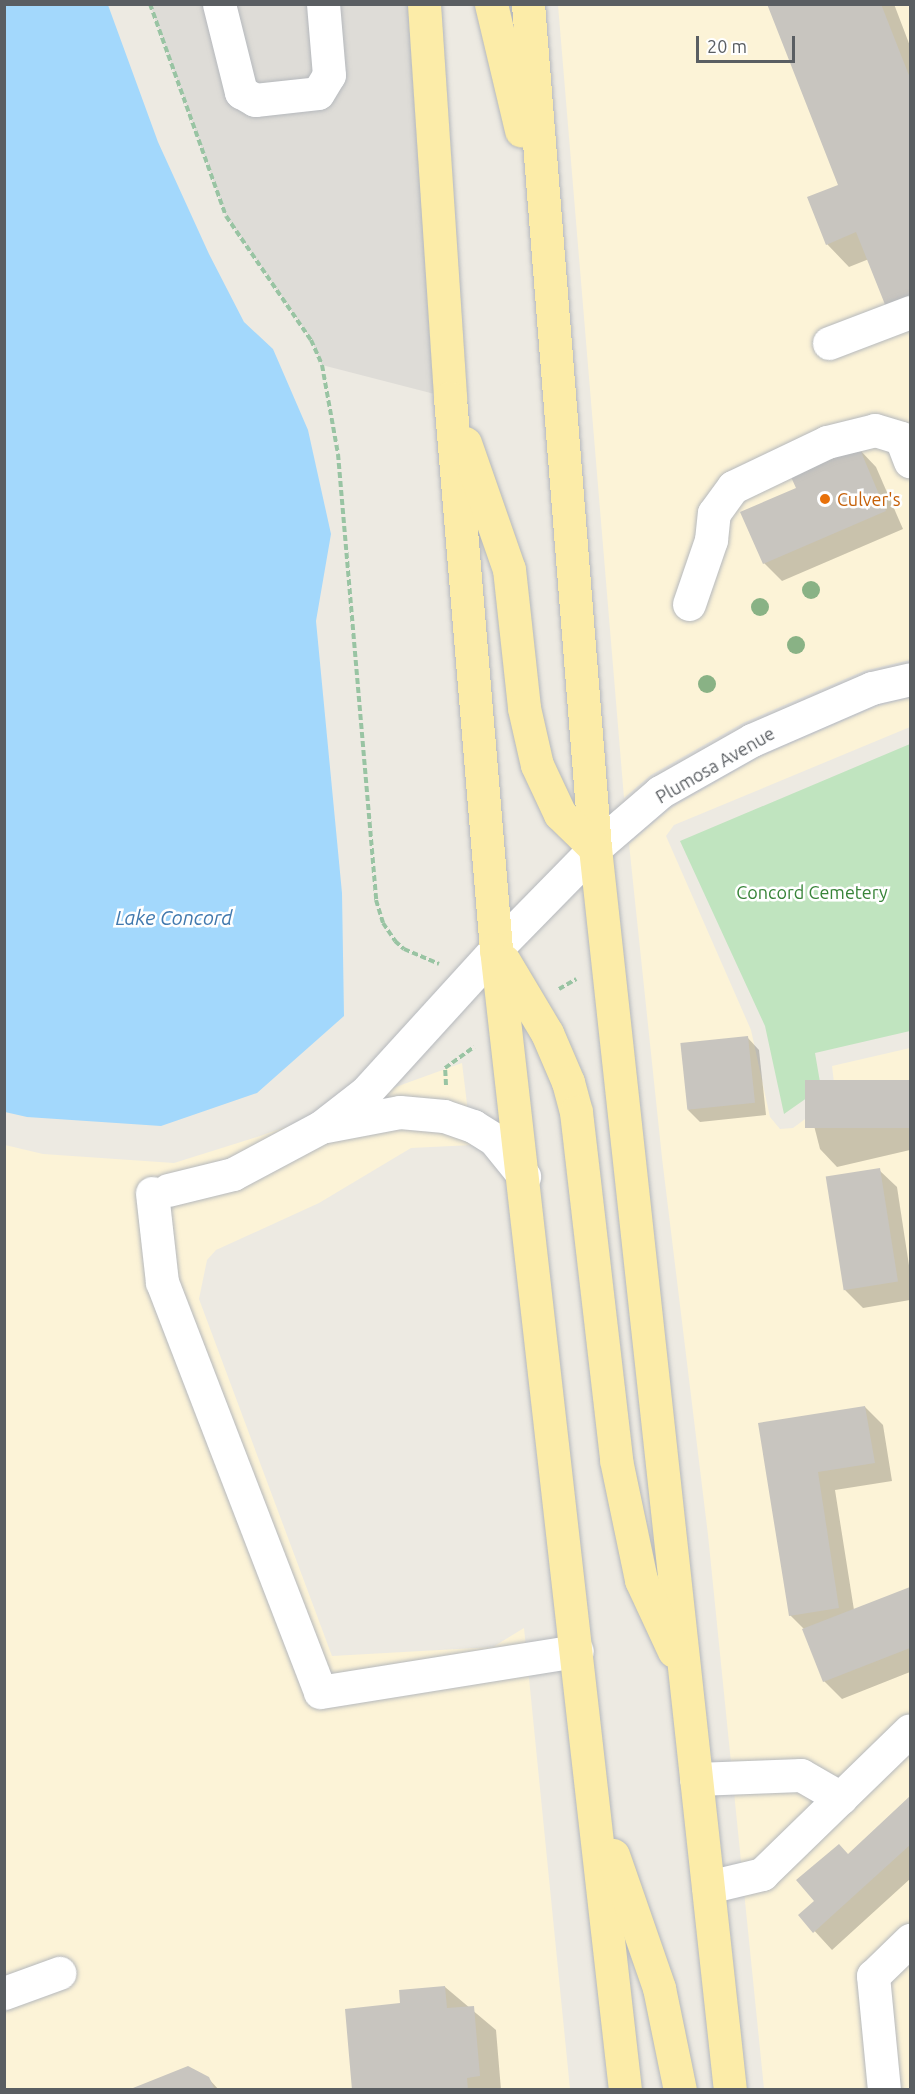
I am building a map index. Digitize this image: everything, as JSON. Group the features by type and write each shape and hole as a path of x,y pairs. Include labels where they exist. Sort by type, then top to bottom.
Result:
{"main road":[{"path":"424,4 450,398 496,949 524,1176 625,2090"},
{"path":"491,4 544,228"},
{"path":"528,4 595,848 730,2090"},
{"path":"450,398 509,568 524,708 537,765 560,814 595,848"},
{"path":"496,949 547,1033 568,1082 576,1112 616,1460 641,1580 685,1674"},
{"path":"594,1799 659,1988 680,2090"}],"street":[{"path":"219,4 241,92 255,100 318,93 329,75 323,4"},
{"path":"829,343 910,312"},
{"path":"689,604 711,540 714,513 733,487 827,442 874,430 901,438 910,461"},
{"name":"Plumosa Avenue","path":"321,1127 369,1089 496,949 595,848 660,792 752,740 872,688 910,679"},
{"path":"524,1176 494,1139 473,1126 444,1116 400,1112 321,1127 233,1174 160,1192 162,1282 320,1692 577,1651"},
{"path":"708,1887 762,1874 910,1730"},
{"path":"696,1779 801,1775 841,1797"},
{"path":"884,2090 873,1976 910,1940"},
{"path":"4,1993 59,1973"}],"path":[{"path":"150,4 226,216 311,339 322,366 335,426 370,857 383,923 404,949 471,977"},
{"path":"445,1068 477,1044"},
{"path":"443,1061 447,1094"}],"shaded area":[{"path":"150,5 424,5 450,398 322,365 311,339 226,216"},
{"path":"558,5 910,5 910,660 864,671 743,723 651,775 624,798"},
{"path":"910,698 910,727 674,825 666,836 751,1030 770,1117 780,1129 793,1128 832,1099 835,1091 832,1066 910,1048 910,2089 764,2089 708,1535 662,1158 629,844 671,808 760,757 878,706"},
{"path":"462,1063 472,1145 411,1148 319,1203 216,1250 207,1260 199,1299 332,1656 493,1647 524,1628 570,2089 5,2090 5,1145 43,1154 174,1163 260,1136"}],"green space":[{"name":"Concord Cemetery","path":"910,744 910,1031 815,1053 821,1088 784,1114 765,1026 680,841"}],"water":[{"name":"Lake Concord","path":"5,4 108,5 158,142 209,254 244,322 273,349 308,430 331,534 316,621 342,893 344,1016 257,1093 161,1126 27,1117 5,1112"}],"building":[{"path":"767,4 881,4 910,78 910,298 886,307 856,232 826,245 807,197 838,185"},
{"name":"Culver's","path":"859,447 886,511 763,564 740,512 796,488 791,477"},
{"path":"748,1036 755,1103 687,1110 680,1043"},
{"path":"805,1080 910,1080 910,1128 805,1128"},
{"path":"880,1168 898,1282 844,1290 826,1177"},
{"path":"865,1406 875,1463 818,1472 839,1608 789,1616 758,1423"},
{"path":"910,1587 910,1648 823,1682 802,1629"},
{"path":"910,1796 910,1845 813,1933 798,1915 814,1901 796,1880 839,1844 848,1854"},
{"path":"445,1986 447,2008 474,2006 480,2076 467,2078 468,2090 352,2090 345,2009 400,2003 399,1990"},
{"path":"188,2066 209,2077 215,2090 128,2090"}],"place":[{"name":"Culver's","path":"825,499"}]}
